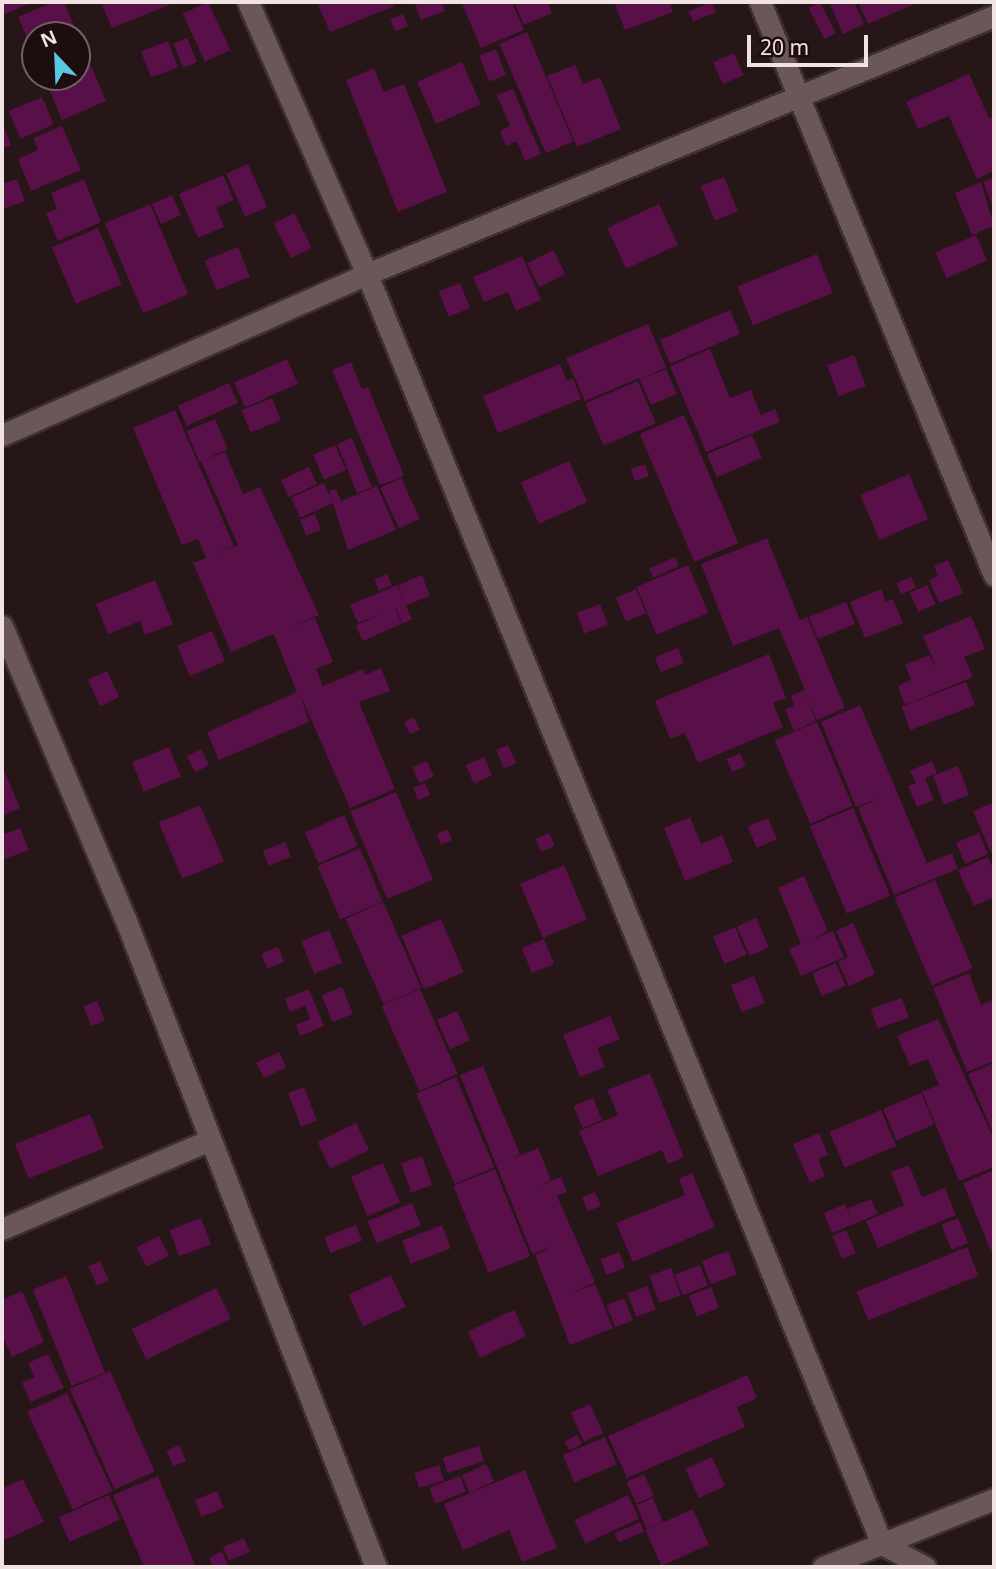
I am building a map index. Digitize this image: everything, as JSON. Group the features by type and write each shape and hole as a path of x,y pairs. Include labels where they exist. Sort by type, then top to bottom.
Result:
{"street":[{"path":"248,2 367,274 883,1544 925,1567"},
{"path":"760,2 802,98 994,575"},
{"path":"2,435 367,274 802,98 994,16"},
{"path":"2,626 125,918 376,1567"},
{"path":"2,1229 210,1140"},
{"path":"823,1567 994,1499"},
{"path":"870,1567 883,1544"}],"building":[{"path":"2,2 33,2 2,15"},
{"path":"53,2 64,2 72,21 21,21 21,24 18,17"},
{"path":"101,2 168,2 169,5 112,28"},
{"path":"208,2 230,50 205,62 183,14"},
{"path":"317,2 392,2 394,6 330,32"},
{"path":"414,2 442,2 445,11 421,20"},
{"path":"512,2 524,30 481,48 462,4"},
{"path":"514,2 547,2 552,13 524,25"},
{"path":"614,2 669,2 673,12 625,30"},
{"path":"712,2 716,12 693,22 689,11"},
{"path":"820,2 836,33 824,39 808,8"},
{"path":"829,2 854,2 864,24 843,34"},
{"path":"858,2 920,2 868,24"},
{"path":"403,14 408,26 395,31 390,19"},
{"path":"527,32 573,142 546,153 499,44"},
{"path":"187,38 197,62 183,68 173,44"},
{"path":"168,41 178,67 151,78 141,51"},
{"path":"496,49 506,75 489,82 479,55"},
{"path":"734,53 744,75 723,84 713,62"},
{"path":"462,62 481,104 436,124 417,82"},
{"path":"575,65 583,84 600,77 621,129 577,147 547,76"},
{"path":"91,66 106,101 62,120 50,91 91,91"},
{"path":"374,68 384,92 404,84 447,192 398,212 346,80"},
{"path":"969,74 989,118 994,116 994,171 977,179 949,116 918,129 906,102"},
{"path":"513,89 541,154 525,161 517,141 506,146 500,131 510,126 497,95"},
{"path":"42,97 54,125 21,139 9,111"},
{"path":"2,122 11,145 2,149"},
{"path":"62,126 81,170 31,191 18,159 38,150 33,138"},
{"path":"248,164 267,207 245,217 226,174"},
{"path":"223,175 234,200 216,208 224,227 198,238 179,194"},
{"path":"724,177 738,211 715,221 701,186"},
{"path":"994,177 994,209 983,182"},
{"path":"17,179 25,201 2,209 2,184"},
{"path":"84,179 101,222 58,241 46,213 57,209 51,193"},
{"path":"981,182 994,226 972,235 955,193"},
{"path":"172,195 181,215 161,224 152,204"},
{"path":"150,204 188,294 143,313 105,223"},
{"path":"659,204 678,245 626,269 607,228"},
{"path":"294,213 312,248 291,258 274,223"},
{"path":"98,228 122,284 76,304 52,248"},
{"path":"976,235 987,261 946,278 935,252"},
{"path":"238,247 250,277 217,290 205,260"},
{"path":"553,250 565,274 539,287 527,263"},
{"path":"817,254 833,293 753,325 737,286"},
{"path":"522,256 541,300 516,311 508,292 484,302 473,277"},
{"path":"460,283 470,308 449,317 439,292"},
{"path":"730,310 740,334 670,364 660,340"},
{"path":"648,324 666,367 643,378 666,369 677,394 651,405 639,378 585,401 566,358"},
{"path":"710,349 730,398 751,390 761,415 775,409 780,422 706,452 670,366"},
{"path":"854,355 866,386 839,396 827,365"},
{"path":"287,359 298,384 245,407 234,383"},
{"path":"351,362 362,389 368,387 404,476 380,485 332,370"},
{"path":"560,364 567,381 573,378 581,399 498,433 483,396"},
{"path":"638,381 656,423 604,446 586,403"},
{"path":"229,383 238,403 187,426 178,406"},
{"path":"272,398 281,420 250,433 241,410"},
{"path":"175,410 234,546 212,556 238,545 201,461 225,452 243,494 260,487 319,615 291,627 315,618 333,662 316,669 323,686 363,669 365,675 381,668 390,691 359,702 395,789 350,808 300,694 309,722 219,760 207,732 297,692 274,634 231,652 193,563 206,558 198,539 182,545 133,428"},
{"path":"684,415 738,543 694,562 640,434"},
{"path":"215,419 228,449 199,461 186,431"},
{"path":"752,435 762,458 717,477 707,454"},
{"path":"352,438 372,487 357,493 337,444"},
{"path":"335,445 346,470 324,479 313,455"},
{"path":"569,461 587,502 539,524 521,483"},
{"path":"645,464 649,476 635,481 631,469"},
{"path":"309,467 317,484 289,497 281,480"},
{"path":"909,474 928,519 879,540 860,495"},
{"path":"401,478 420,519 399,529 380,488"},
{"path":"324,483 333,503 300,518 291,498"},
{"path":"377,486 396,530 348,550 329,491 336,489 341,501"},
{"path":"315,514 321,530 306,536 300,520"},
{"path":"767,538 800,620 807,617 845,708 817,720 806,696 816,721 794,731 785,709 794,706 791,696 805,690 779,628 733,646 701,564"},
{"path":"675,557 679,566 653,578 649,568"},
{"path":"948,560 963,593 939,603 929,580 938,576 934,566"},
{"path":"688,565 708,613 657,635 636,587"},
{"path":"387,574 392,585 379,591 374,580"},
{"path":"422,575 430,596 358,623 350,605 397,585 404,600 398,585"},
{"path":"911,577 916,588 901,594 896,584"},
{"path":"155,580 173,624 145,635 140,621 108,634 96,604"},
{"path":"927,585 936,604 919,612 910,593"},
{"path":"636,589 646,613 626,622 616,598"},
{"path":"881,589 886,602 893,599 903,623 865,638 850,602"},
{"path":"846,602 855,624 818,639 809,617"},
{"path":"405,604 412,620 403,624 396,608"},
{"path":"600,604 608,625 585,633 577,613"},
{"path":"395,608 402,624 363,641 356,625"},
{"path":"971,616 985,649 964,657 973,677 905,705 898,686 911,680 905,665 929,655 937,669 923,636"},
{"path":"212,631 225,661 190,676 177,646"},
{"path":"678,648 684,663 661,672 655,657"},
{"path":"769,654 786,698 773,703 783,727 698,763 685,733 670,739 655,701"},
{"path":"107,671 119,697 100,706 88,680"},
{"path":"966,682 975,705 911,730 902,707"},
{"path":"860,705 927,863 952,853 958,869 894,895 858,808 880,798 856,807 821,722"},
{"path":"414,717 420,730 410,734 404,722"},
{"path":"817,722 853,806 810,824 775,740"},
{"path":"508,745 516,763 504,769 496,750"},
{"path":"169,747 181,777 144,792 132,762"},
{"path":"201,749 209,765 195,772 187,756"},
{"path":"740,753 746,766 732,772 726,759"},
{"path":"484,757 492,775 474,783 466,765"},
{"path":"427,761 434,777 419,783 412,768"},
{"path":"932,761 937,773 925,778 934,800 917,807 908,786 916,783 910,771"},
{"path":"2,766 20,808 2,816"},
{"path":"958,766 969,795 944,805 933,776"},
{"path":"425,783 430,795 418,800 413,788"},
{"path":"396,792 433,879 387,899 350,812"},
{"path":"994,802 994,852 991,853 973,811"},
{"path":"200,805 224,861 182,879 159,823"},
{"path":"853,808 890,895 847,914 810,826"},
{"path":"344,815 358,846 319,864 305,832"},
{"path":"690,817 701,844 722,835 733,862 685,881 664,828"},
{"path":"768,818 777,839 757,848 748,827"},
{"path":"20,828 29,850 2,860 2,835"},
{"path":"448,829 452,840 441,845 437,834"},
{"path":"549,833 555,846 541,852 535,839"},
{"path":"979,833 988,854 965,864 956,843"},
{"path":"285,842 291,857 269,866 263,851"},
{"path":"360,848 383,901 340,919 318,866"},
{"path":"988,857 994,871 994,897 974,906 958,870"},
{"path":"564,865 587,919 543,938 520,884"},
{"path":"804,876 828,931 810,940 833,931 844,957 801,976 789,949 801,944 778,888"},
{"path":"935,880 973,968 932,986 894,897"},
{"path":"383,902 421,988 384,1005 346,919"},
{"path":"756,918 769,947 750,956 737,927"},
{"path":"441,919 464,972 424,989 401,936"},
{"path":"853,923 875,974 849,986 838,962 848,957 836,931"},
{"path":"735,927 747,955 725,964 713,936"},
{"path":"329,930 342,962 314,974 301,941"},
{"path":"544,939 554,964 532,973 522,948"},
{"path":"278,947 284,962 267,969 261,954"},
{"path":"836,963 846,986 822,996 812,973"},
{"path":"969,973 981,1005 994,999 994,1061 967,1072 933,988"},
{"path":"754,976 765,1003 742,1012 731,985"},
{"path":"342,987 353,1014 332,1022 322,995"},
{"path":"309,989 324,1026 300,1036 296,1025 310,1019 305,1006 290,1012 285,999"},
{"path":"420,989 458,1074 419,1091 382,1006"},
{"path":"902,998 909,1018 878,1029 871,1009"},
{"path":"97,1001 105,1020 91,1026 83,1007"},
{"path":"457,1011 470,1040 450,1049 437,1020"},
{"path":"610,1016 620,1039 597,1048 605,1067 580,1077 563,1035"},
{"path":"938,1019 994,1139 994,1167 959,1181 922,1092 939,1085 928,1059 910,1066 897,1036"},
{"path":"279,1052 286,1067 264,1078 256,1063"},
{"path":"994,1063 994,1136 968,1074"},
{"path":"483,1066 520,1154 514,1158 538,1148 551,1180 540,1186 561,1177 567,1192 557,1196 595,1282 569,1294 595,1284 613,1328 570,1345 535,1255 554,1246 532,1254 460,1075"},
{"path":"650,1073 684,1157 668,1164 662,1150 598,1176 579,1131 618,1115 607,1090"},
{"path":"456,1077 494,1167 455,1184 416,1094"},
{"path":"304,1087 317,1121 301,1127 288,1093"},
{"path":"921,1093 934,1124 897,1140 883,1109"},
{"path":"593,1098 602,1120 583,1128 574,1106"},
{"path":"881,1110 896,1146 845,1168 829,1132"},
{"path":"90,1114 104,1148 29,1179 15,1144"},
{"path":"356,1123 369,1150 331,1169 317,1142"},
{"path":"819,1133 828,1155 818,1159 825,1176 810,1183 793,1144"},
{"path":"422,1156 432,1185 411,1192 401,1163"},
{"path":"383,1163 400,1203 368,1216 351,1177"},
{"path":"909,1165 922,1197 945,1188 956,1215 878,1248 866,1221 904,1205 891,1172"},
{"path":"495,1169 530,1256 488,1273 453,1186"},
{"path":"994,1170 994,1258 963,1183"},
{"path":"692,1173 715,1227 633,1262 616,1223 685,1195 679,1179"},
{"path":"595,1192 601,1206 588,1211 582,1197"},
{"path":"871,1199 878,1214 832,1233 824,1213 845,1204 853,1222 848,1208"},
{"path":"412,1203 421,1225 376,1243 367,1221"},
{"path":"201,1218 211,1244 179,1256 169,1230"},
{"path":"958,1218 968,1243 951,1250 941,1225"},
{"path":"356,1225 362,1241 330,1253 324,1237"},
{"path":"442,1225 451,1248 411,1264 402,1240"},
{"path":"846,1230 856,1253 842,1259 832,1236"},
{"path":"159,1236 169,1256 147,1267 137,1247"},
{"path":"967,1247 979,1276 868,1320 857,1292"},
{"path":"728,1251 737,1274 711,1284 702,1261"},
{"path":"619,1252 625,1268 606,1275 600,1259"},
{"path":"100,1261 109,1280 97,1286 88,1266"},
{"path":"700,1265 708,1286 683,1295 675,1275"},
{"path":"671,1268 681,1295 659,1303 649,1276"},
{"path":"391,1275 406,1307 363,1327 348,1295"},
{"path":"66,1276 105,1372 72,1386 33,1289"},
{"path":"647,1286 656,1309 636,1317 627,1294"},
{"path":"711,1287 719,1307 697,1316 689,1296"},
{"path":"216,1288 231,1319 146,1360 132,1329"},
{"path":"22,1291 44,1342 12,1357 2,1335 2,1300"},
{"path":"624,1298 633,1320 615,1327 606,1305"},
{"path":"514,1310 526,1336 480,1358 468,1332"},
{"path":"48,1354 64,1388 31,1402 22,1383 35,1377 28,1363"},
{"path":"110,1371 155,1471 115,1489 70,1389"},
{"path":"747,1375 757,1398 737,1407 745,1427 627,1478 608,1436"},
{"path":"67,1393 113,1491 73,1509 27,1412"},
{"path":"590,1404 603,1433 584,1442 571,1413"},
{"path":"577,1435 582,1444 570,1451 565,1442"},
{"path":"605,1437 617,1465 574,1483 563,1455"},
{"path":"179,1445 186,1460 173,1466 166,1451"},
{"path":"479,1446 484,1461 448,1473 443,1458"},
{"path":"712,1457 725,1486 699,1498 686,1469"},
{"path":"486,1464 494,1481 470,1493 462,1475"},
{"path":"439,1465 444,1480 419,1488 414,1473"},
{"path":"525,1470 557,1548 522,1562 509,1530 463,1550 444,1504"},
{"path":"644,1474 654,1496 636,1504 627,1482"},
{"path":"158,1476 196,1567 144,1567 113,1495"},
{"path":"460,1476 466,1492 435,1504 429,1488"},
{"path":"23,1479 44,1522 2,1541 2,1489"},
{"path":"217,1491 224,1508 201,1517 195,1500"},
{"path":"109,1495 120,1520 70,1542 59,1517"},
{"path":"628,1495 639,1519 586,1543 575,1520"},
{"path":"653,1498 663,1522 647,1529 636,1505"},
{"path":"693,1509 709,1545 661,1566 645,1530"},
{"path":"640,1522 644,1531 618,1543 614,1533"},
{"path":"244,1538 250,1552 229,1561 223,1547"},
{"path":"222,1551 228,1565 213,1567 209,1558"}]}
